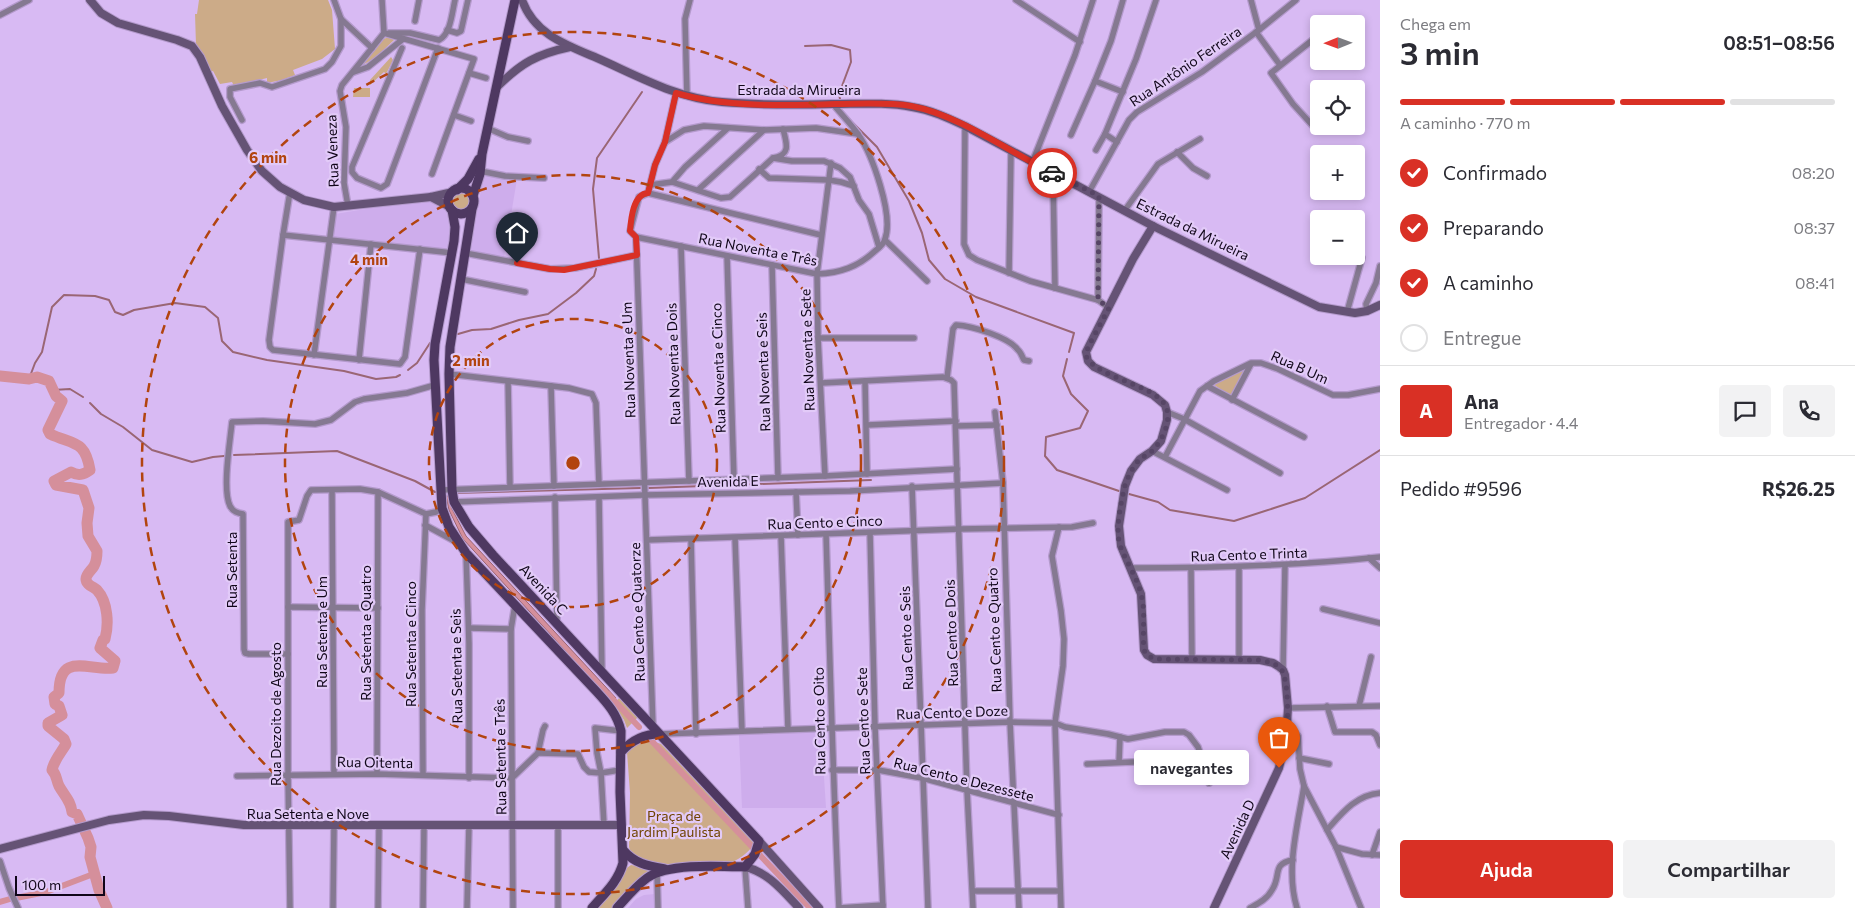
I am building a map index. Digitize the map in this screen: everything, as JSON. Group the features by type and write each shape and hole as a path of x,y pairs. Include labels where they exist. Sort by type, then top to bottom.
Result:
{"main road":[{"path":"90,0 101,13 118,23 187,43 196,50 222,106 247,150 262,171 280,187 304,200 334,207 377,205 431,197 455,191 468,190 473,196"},
{"path":"431,197 457,214 464,214 474,204 473,196 480,171 487,128 515,0"},
{"name":"Estrada da Mirueira","path":"522,0 529,15 541,30 570,47 676,93 721,102 910,106 940,114 1153,226 1320,306 1347,312 1367,311 1380,305"},
{"path":"497,87 529,59 570,47"},
{"path":"482,154 468,179 449,199 455,223 453,253 435,344 435,385 442,508 450,527 466,553 611,707 617,716 621,734 620,770 623,850 620,873 592,908"},
{"name":"Avenida C","path":"472,208 450,348 449,400 454,502 469,527 602,673 650,734 757,848 819,908"},
{"path":"1153,226 1133,259 1086,352 1088,361 1094,366 1153,395 1166,408 1167,420 1161,441 1152,451 1140,459 1125,486 1119,540 1141,594 1143,641 1147,655 1154,659 1260,660 1273,663 1283,670"},
{"path":"436,401 449,400"},
{"name":"Avenida D","path":"1214,908 1279,768 1286,739 1288,708 1283,670"},
{"path":"621,752 630,742 650,734"},
{"name":"Rua Setenta e Nove","path":"0,849 109,820 144,815 244,825 288,826 621,825"},
{"path":"745,867 757,848"},
{"path":"623,850 639,863 646,866 668,869 716,866 745,867 758,870 774,882 796,906"},
{"path":"617,908 647,878 657,872 668,869"}],"street":[{"path":"1,13 29,0"},
{"path":"242,120 231,101 230,89 260,83 272,87 325,68 332,62 341,46 341,19 334,0"},
{"path":"382,0 384,33"},
{"path":"415,21 419,0"},
{"path":"384,33 410,33 439,40 445,36 448,30 454,0"},
{"path":"448,30 457,33 461,31 468,0"},
{"path":"687,96 685,19 690,0"},
{"path":"1016,0 1080,42"},
{"path":"1032,163 1080,42 1093,0"},
{"path":"1070,135 1111,42 1124,0"},
{"path":"1096,150 1123,92 1156,0"},
{"path":"1251,0 1258,31 1280,65"},
{"name":"Rua Antônio Ferreira","path":"1089,192 1129,120 1137,112 1195,76 1258,31 1296,0"},
{"path":"341,19 372,48"},
{"path":"384,33 474,60 432,174"},
{"name":"Rua Veneza","path":"348,206 344,183 346,127 340,90 384,33"},
{"path":"354,72 368,67 403,39"},
{"path":"1310,42 1271,73 1293,104 1310,123"},
{"path":"402,48 352,167 352,172 357,178 381,188 387,184 438,48"},
{"path":"470,73 486,78"},
{"path":"1095,80 1123,92"},
{"path":"648,193 655,165 665,142 676,93"},
{"path":"222,106 231,101"},
{"path":"833,104 858,134 871,158 887,220 885,240 927,281"},
{"path":"454,115 471,121"},
{"path":"665,142 690,128 704,126 764,130 816,128 858,134"},
{"path":"965,126 964,244 969,256 1009,273 1098,300 1109,308"},
{"path":"487,128 508,137 528,141"},
{"path":"672,182 685,167 728,128"},
{"path":"698,190 764,130"},
{"path":"650,185 672,182 714,196 727,198 773,158 782,157 787,145 783,130"},
{"path":"1105,134 1117,142"},
{"path":"1125,210 1158,164 1200,139"},
{"path":"1009,273 1011,152"},
{"path":"1177,152 1193,168 1207,176"},
{"path":"773,158 792,161 824,161 831,163 845,173 854,186 859,200 869,214 879,247"},
{"name":"Rua Noventa e Sete","path":"824,476 817,274 831,163"},
{"path":"759,169 769,178 829,180 854,186"},
{"path":"480,171 505,176 544,178"},
{"path":"1053,174 1054,288"},
{"path":"290,192 269,344 274,350 400,364 405,357 420,249"},
{"path":"636,237 630,231 632,220 639,197 644,193 821,234"},
{"path":"1098,300 1099,196"},
{"path":"314,355 334,207"},
{"path":"283,235 453,253"},
{"name":"Rua Noventa e Três","path":"636,237 817,274 827,274 854,267 885,240"},
{"name":"Rua Noventa e Um","path":"636,237 644,495"},
{"path":"359,360 371,244"},
{"name":"Rua Noventa e Dois","path":"681,246 689,481"},
{"path":"465,253 564,270 637,255"},
{"name":"Rua Noventa e Cinco","path":"727,256 734,480"},
{"name":"Rua Noventa e Seis","path":"772,265 778,478"},
{"path":"1347,312 1360,265"},
{"path":"1367,311 1366,304 1376,283 1380,266"},
{"path":"461,279 525,292"},
{"path":"821,383 947,378 953,329 956,325 1000,337 1018,349 1024,360 1029,361"},
{"path":"818,338 914,338"},
{"path":"1232,400 1251,363"},
{"name":"Rua B Um","path":"1165,457 1200,391 1251,363 1261,363 1278,369 1333,395 1348,395 1380,389"},
{"path":"449,374 551,386 586,391 592,394 596,403 599,484"},
{"name":"Rua Cento e Dois","path":"947,378 953,381 955,388 967,790 973,908"},
{"path":"508,381 510,487"},
{"path":"865,381 867,474"},
{"name":"Rua Setenta","path":"288,654 249,654 244,649 243,514 237,513 230,507 228,491 232,422 263,421 315,424 331,420 355,402 364,399 407,393 435,385"},
{"path":"551,386 554,486"},
{"path":"1207,386 1304,437"},
{"path":"1166,408 1280,474"},
{"name":"Rua Cento e Quatro","path":"995,412 1003,483 1010,722 1019,908"},
{"path":"867,425 956,424 997,426"},
{"path":"1152,451 1227,490"},
{"name":"Avenida E","path":"441,490 734,480 957,469"},
{"name":"Avenida E","path":"454,502 644,495 850,491 912,486 1003,483"},
{"name":"Rua Cento e Seis","path":"912,486 928,908"},
{"path":"332,490 360,489 378,492 426,514 436,512 442,508"},
{"name":"Rua Dezoito de Agosto","path":"290,908 288,826 288,525 289,521 299,520 309,491 332,490"},
{"name":"Rua Setenta e Um","path":"332,490 334,774"},
{"name":"Rua Setenta e Quatro","path":"377,774 378,492"},
{"path":"796,492 798,535"},
{"name":"Rua Cento e Quatorze","path":"644,495 647,540 650,734"},
{"path":"598,497 602,673"},
{"path":"556,498 557,623"},
{"name":"Rua Setenta e Cinco","path":"423,775 422,610 426,514"},
{"name":"Rua Cento e Cinco","path":"647,540 1072,527 1094,523"},
{"path":"425,525 460,544"},
{"path":"1059,527 1052,556 1064,639 1063,666 1055,723 1061,908"},
{"name":"Rua Cento e Sete","path":"870,532 883,907"},
{"name":"Rua Cento e Oito","path":"826,534 833,729 832,770 839,908"},
{"path":"781,536 788,729"},
{"path":"735,538 742,731"},
{"path":"691,539 696,734"},
{"name":"Rua Setenta e Seis","path":"466,553 469,778"},
{"name":"Rua Cento e Trinta","path":"1130,568 1314,564 1380,557"},
{"path":"1369,558 1380,568"},
{"path":"1283,670 1285,565"},
{"path":"1239,567 1239,660"},
{"path":"1191,568 1192,659"},
{"name":"Rua Setenta e Três","path":"513,908 511,628 515,605"},
{"path":"288,607 378,608"},
{"path":"1323,608 1380,623"},
{"path":"468,628 511,628"},
{"path":"1360,706 1371,657"},
{"path":"1327,706 1335,732 1372,732 1376,735 1380,746"},
{"path":"1288,708 1380,706"},
{"name":"Rua Cento e Doze","path":"650,734 696,734 1010,722 1055,723 1065,727 1128,739 1165,732 1184,732 1189,735 1198,747 1208,783"},
{"path":"1287,724 1298,736 1299,758 1304,786 1336,847 1361,908"},
{"path":"512,778 538,753 542,730 545,726"},
{"path":"604,825 596,728 621,734"},
{"path":"1119,762 1120,737"},
{"path":"538,753 578,754 588,772 601,773 620,770"},
{"path":"1299,758 1329,764"},
{"path":"1088,764 1133,762"},
{"name":"Rua Cento e Dezessete","path":"832,770 878,770 922,778 1059,815"},
{"name":"Rua Oitenta","path":"237,776 377,774 512,778"},
{"path":"1297,908 1294,896 1293,860 1304,786"},
{"path":"1327,830 1347,807 1364,797 1380,793"},
{"path":"334,826 334,908"},
{"path":"378,826 378,908"},
{"path":"423,908 424,826"},
{"path":"468,908 469,826"},
{"path":"558,826 558,908"},
{"path":"1372,855 1380,832"},
{"path":"1336,847 1380,855"},
{"path":"1250,908 1267,897 1271,892 1276,882 1280,864 1293,860"},
{"path":"0,861 18,908"},
{"path":"745,867 748,908"},
{"path":"657,872 658,908"},
{"path":"973,892 1060,891"},
{"path":"839,908 883,907"}],"shaded area":[{"path":"484,175 517,179 504,257 469,251"},
{"path":"426,199 450,211 453,233 448,251 334,237 332,235 335,214"},
{"path":"446,496 449,496 452,509 466,536 616,698 611,703 463,539 449,510"},
{"path":"821,730 826,808 742,808 739,735"},
{"path":"655,894 655,908 628,908 636,899 644,895"}],"green space":[{"path":"199,0 328,0 332,10 335,49 322,59 293,70 295,75 282,80 267,83 267,78 234,86 232,82 220,84 213,71 210,72 196,45 195,14 197,14"},
{"path":"388,37 394,40 374,59 362,65 384,39"},
{"path":"391,57 393,60 386,74 384,72 370,85 370,80"},
{"path":"354,88 370,88 370,97 353,97"},
{"path":"461,192 468,195 471,202 468,209 461,212 454,209 451,202 454,195"},
{"path":"1245,368 1231,397 1213,384"},
{"path":"620,697 638,717 627,728 614,704"},
{"name":"Praça de Jardim Paulista","path":"649,740 661,744 755,843 742,856 725,865 649,870 653,872 613,908 596,908 624,870 631,865 636,866 629,847 630,793 627,752 631,746"}],"waterway":[{"path":"805,46 831,45 850,50 851,62 839,94 840,99"},
{"path":"599,258 593,189 597,158 642,92"},
{"path":"849,119 877,147 909,201 922,233 929,260 945,279 976,297 1074,333 1069,352"},
{"path":"458,334 472,330 491,329 519,320 548,314 576,293 594,276 596,269"},
{"path":"29,379 35,363 42,352 52,307 64,295 95,296 109,300 115,312 123,315 134,310 175,303 205,307 218,318 222,341 233,352 267,360 344,371 376,379 400,375"},
{"path":"408,370 417,363 430,343"},
{"path":"1067,359 1063,376 1071,394 1088,411 1080,428 1046,437 1045,456 1057,470 1119,491"},
{"path":"0,376 29,379 37,377 49,381 56,396 62,401 48,430 50,434 77,445 85,453 88,460 90,470 80,474 71,472 54,481 56,485 83,490 89,508 88,536 97,551 96,562 87,575 86,581 101,595 105,607 106,633 100,648 115,661 113,668 77,666 70,667 64,672 60,680 59,693 54,697 55,704 59,706 62,715 48,723 48,726 64,739 66,744 52,770 59,786 69,801 72,812 77,814 88,838 91,847 90,857 99,890 107,908"},
{"path":"53,390 70,389 83,397"},
{"path":"90,403 101,414 123,427 152,450 192,462 224,456"},
{"path":"1129,494 1158,502 1170,510 1234,521 1305,498 1380,450"},
{"path":"234,455 337,451 415,481 435,492"},
{"path":"649,488 871,480"},
{"path":"456,493 640,488"},
{"path":"608,694 639,727"},
{"path":"646,735 810,908"},
{"path":"16,898 46,892 96,873"},
{"path":"0,902 10,899"}],"way so far":[{"path":"1052,173 1099,196 1098,300 1109,308 1086,352 1088,361 1094,366 1153,395 1165,405 1167,412 1166,426 1161,441 1152,451 1140,459 1125,486 1119,526 1119,540 1141,594 1144,650 1150,658 1154,659 1260,660 1273,663 1283,670 1288,708 1286,739 1279,768"}],"place":[{"name":"navegantes","path":"1279,768"}],"route":[{"path":"517,263 564,270 637,255 636,237 630,233 632,220 637,200 644,193 648,193 655,165 665,142 676,93 721,102 910,106 940,114 1052,173"}]}
